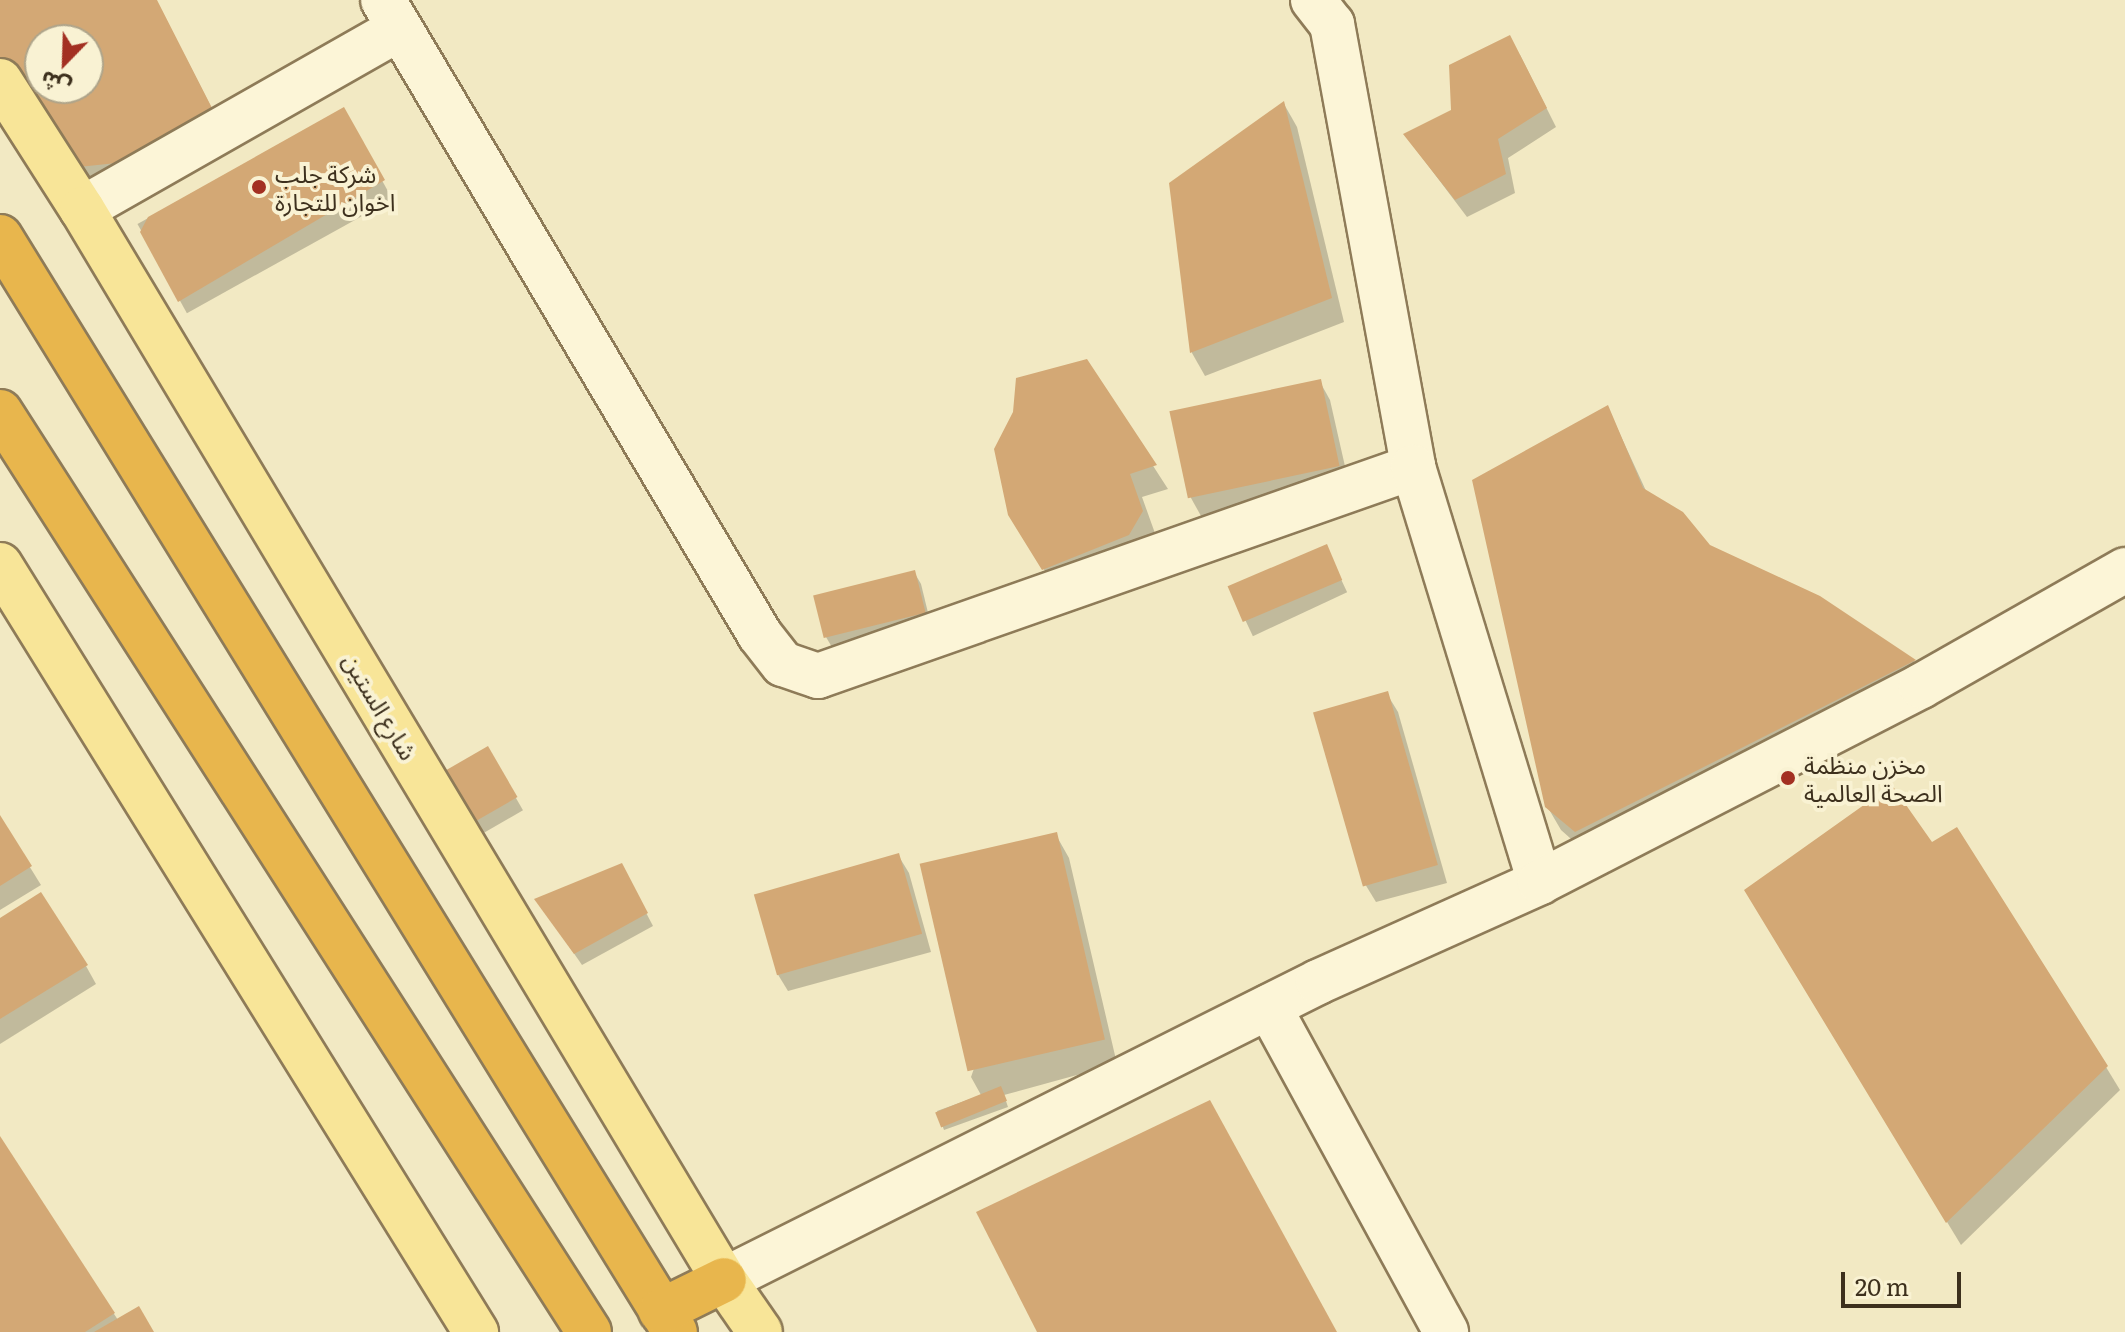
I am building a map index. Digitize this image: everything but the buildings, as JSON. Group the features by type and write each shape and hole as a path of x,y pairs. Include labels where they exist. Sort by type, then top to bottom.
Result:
{"highway":[{"path":"0,237 668,1322 724,1280"},
{"path":"0,412 589,1332"}],"main road":[{"name":"شارع الستين","path":"0,81 82,209 724,1280 760,1332"},
{"path":"0,565 476,1332"}],"street":[{"path":"1313,0 1332,24 1413,467 1540,882"},
{"path":"82,209 391,14 760,635 783,664 818,676 1413,467"},
{"path":"724,1280 1269,1007 1540,882 1921,686 2125,570"},
{"path":"1269,1007 1446,1332"}],"place":[{"name":"شركة جلب اخوان للتجارة","path":"259,187"},
{"name":"مخزن منظمة الصحة العالمية","path":"1788,778"}]}
